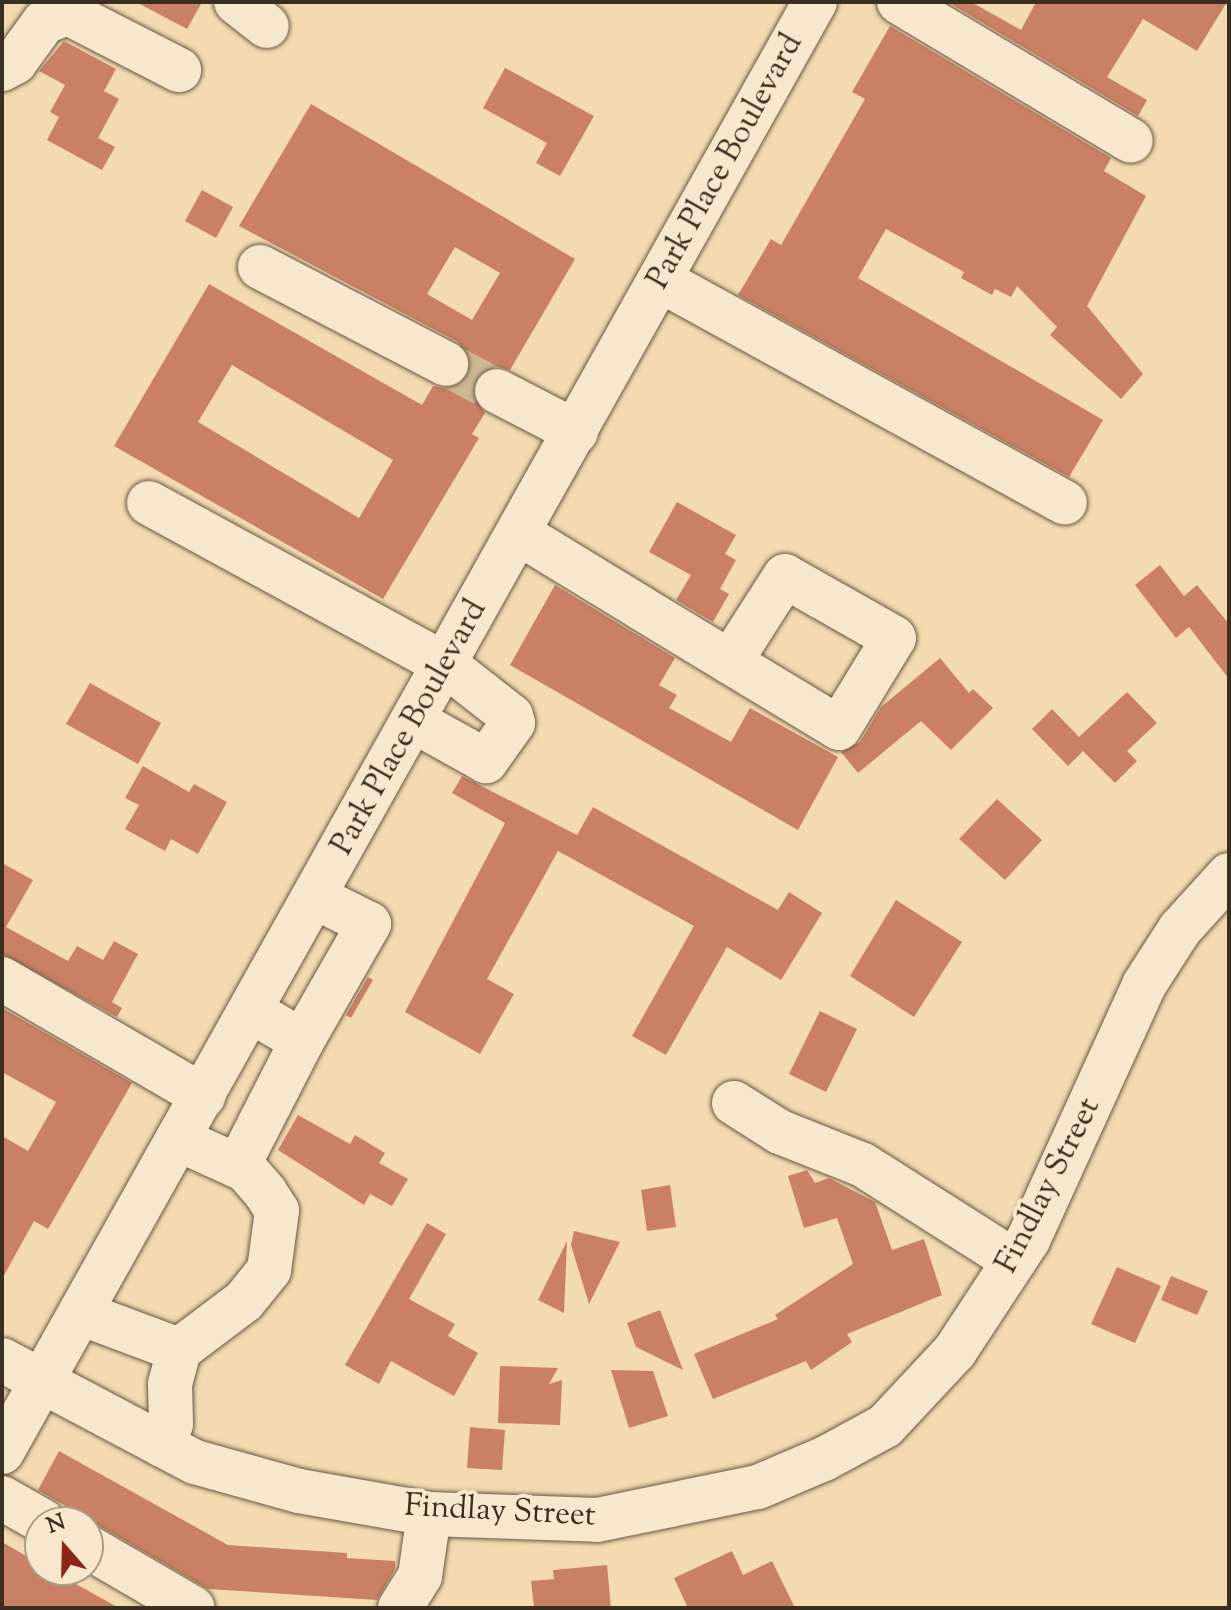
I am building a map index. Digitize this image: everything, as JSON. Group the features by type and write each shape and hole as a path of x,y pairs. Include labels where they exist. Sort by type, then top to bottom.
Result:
{"street":[{"name":"Park Place Boulevard","path":"2,1452 520,534 815,2"},
{"path":"899,2 1131,141"},
{"path":"2,69 15,62 44,22 68,13 179,70"},
{"path":"260,267 446,364"},
{"path":"660,280 1065,503"},
{"path":"497,391 576,432"},
{"path":"149,503 446,665 511,716 513,723 486,761 414,721"},
{"path":"520,534 730,662"},
{"name":"Findlay Street","path":"2,1360 195,1462 299,1491 429,1514 597,1520 730,1495 824,1459 885,1426 955,1351 1014,1261 1144,985 1180,929 1229,875"},
{"path":"238,1166 302,1041 369,924 315,897"},
{"path":"2,979 203,1096"},
{"path":"251,1011 302,1041"},
{"path":"734,1103 780,1132 863,1165 1014,1261"},
{"path":"162,1445 171,1424 170,1384 179,1350 244,1301 269,1270 277,1211 238,1166 178,1139"},
{"path":"80,1313 179,1350"},
{"path":"2,1498 24,1511"},
{"path":"400,1608 420,1576 429,1514"},
{"path":"104,1556 193,1608"}],"building":[{"path":"136,2 202,2 187,29"},
{"path":"948,2 971,2 1021,30 1036,2 1227,2 1197,51 1143,19 1107,77 1147,100 1138,116"},
{"path":"890,26 1111,158 1104,171 1146,196 1087,306 1143,374 1121,399 1050,335 1057,327 1017,286 1011,297 995,289 992,295 961,278 964,272 886,229 858,278 1103,420 1069,477 738,295 771,239 781,245 865,99 852,92"},
{"path":"64,41 116,69 104,91 119,99 98,138 115,147 102,170 47,140 59,117 50,112 65,85 39,71"},
{"path":"505,68 594,116 560,176 536,163 547,143 483,108"},
{"path":"311,104 575,259 510,370 495,366 475,379 472,393 485,413 472,434 479,438 383,599 114,446 209,284 422,405 433,386 448,389 468,376 471,362 458,342 239,226","holes":["455,247 500,273 472,320 427,294","232,365 393,460 359,518 198,422"]},
{"path":"202,190 233,207 216,238 185,221"},
{"path":"677,502 736,535 725,554 736,560 720,589 729,594 713,622 676,600 691,575 649,552"},
{"path":"1160,565 1184,596 1197,585 1229,624 1229,679 1189,627 1176,638 1135,585"},
{"path":"555,585 675,658 659,685 677,695 669,708 731,742 750,708 838,757 798,830 510,665"},
{"path":"940,658 969,693 973,689 993,708 951,750 921,721 858,773 841,752 860,742 881,707"},
{"path":"90,683 161,723 138,764 66,724"},
{"path":"1127,692 1157,723 1127,751 1137,761 1115,783 1083,751 1068,766 1032,729 1052,709 1079,737"},
{"path":"143,766 189,792 194,784 227,802 198,854 171,839 165,851 125,829 139,805 125,798"},
{"path":"462,776 577,835 593,807 778,910 789,892 822,913 781,980 727,947 666,1055 632,1036 694,926 558,851 487,979 514,994 480,1054 405,1012 505,823 452,793"},
{"path":"997,799 1042,840 1005,880 959,839"},
{"path":"2,863 33,880 6,927 68,961 77,946 103,960 114,941 138,954 112,1002 122,1008 117,1017 2,954"},
{"path":"896,900 962,942 914,1017 850,976"},
{"path":"368,977 373,980 351,1018 346,1015"},
{"path":"2,1008 132,1083 48,1229 34,1221 2,1279 2,1136 28,1151 56,1102 2,1072"},
{"path":"820,1011 857,1029 826,1092 789,1074"},
{"path":"298,1115 350,1144 355,1135 385,1153 379,1163 408,1179 392,1206 370,1194 364,1205 278,1150"},
{"path":"807,1170 815,1183 829,1178 875,1202 892,1250 924,1239 942,1295 847,1334 852,1342 811,1370 806,1361 713,1399 694,1354 778,1319 775,1315 853,1264 837,1218 804,1228 788,1176"},
{"path":"670,1185 676,1227 647,1231 641,1190"},
{"path":"427,1223 446,1234 409,1299 455,1324 448,1336 478,1353 454,1396 391,1361 379,1384 345,1365"},
{"path":"574,1231 620,1242 589,1304 571,1245"},
{"path":"567,1241 564,1313 538,1300"},
{"path":"1117,1267 1161,1286 1135,1343 1091,1324"},
{"path":"1171,1276 1208,1291 1197,1315 1161,1300"},
{"path":"660,1310 683,1370 636,1347 627,1323"},
{"path":"500,1366 558,1368 549,1384 562,1380 560,1425 498,1423"},
{"path":"611,1370 653,1371 668,1416 629,1428"},
{"path":"470,1427 505,1430 502,1470 467,1468"},
{"path":"59,1451 228,1545 347,1553 347,1558 395,1561 395,1569 377,1600 208,1589 104,1528 104,1506 65,1506 38,1490"},
{"path":"2,1542 24,1555 24,1586 80,1586 119,1608 2,1608"},
{"path":"732,1551 743,1575 772,1561 795,1608 688,1608 674,1578"},
{"path":"607,1565 611,1608 534,1608 531,1581 554,1579 553,1570"}],"tunnel":[{"path":"446,364 497,391"}]}
